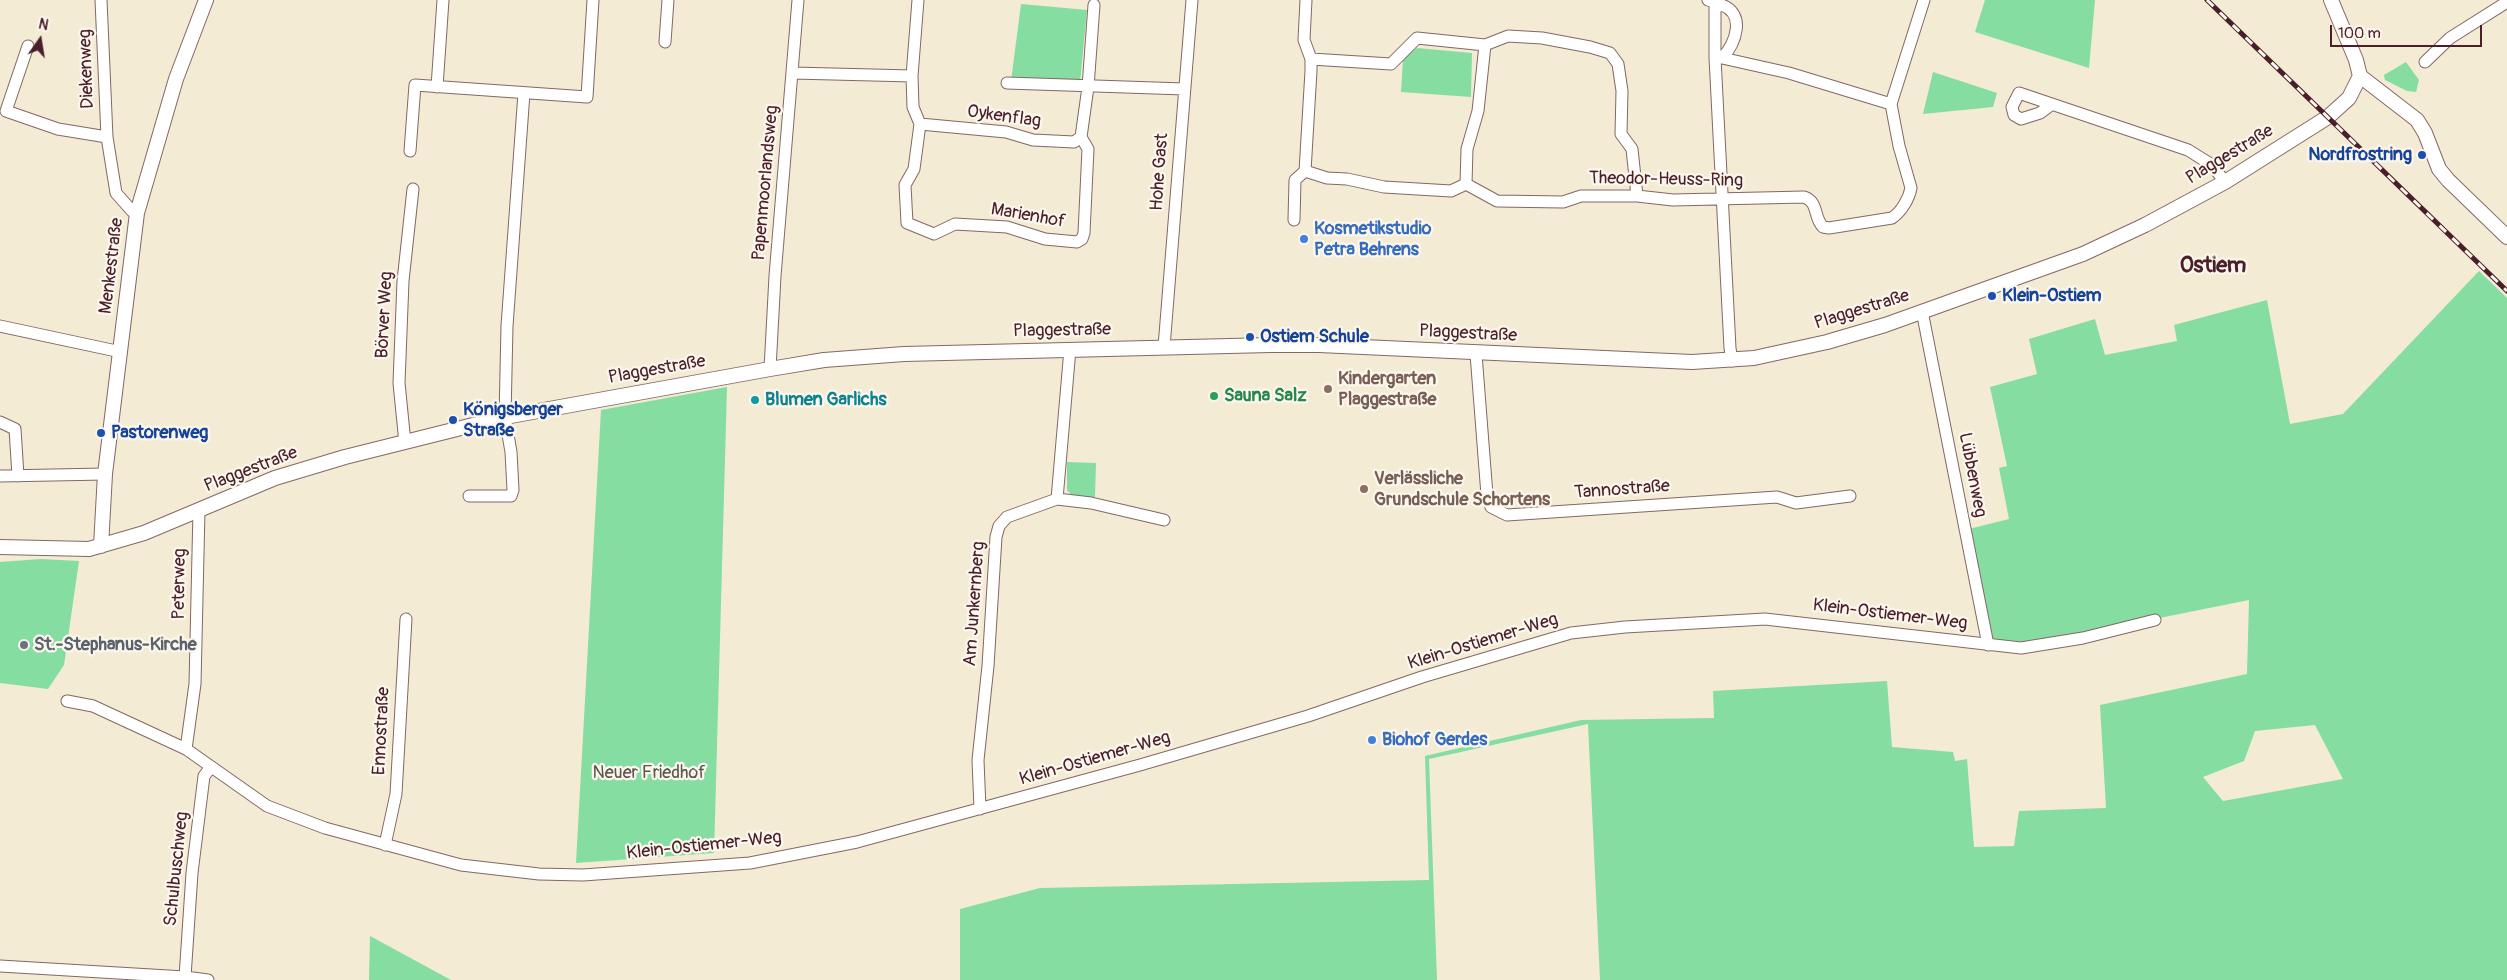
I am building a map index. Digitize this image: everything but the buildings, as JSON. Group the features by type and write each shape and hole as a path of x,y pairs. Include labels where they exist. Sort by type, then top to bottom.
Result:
{"street":[{"name":"Diekenweg","path":"102,0 107,136 116,193 132,211 137,213"},
{"name":"Menkestraße","path":"100,546 104,474 121,352 137,213 176,79 206,0"},
{"path":"437,87 443,0"},
{"path":"410,152 415,85 588,97 593,0"},
{"path":"665,42 668,0"},
{"name":"Papenmoorlandsweg","path":"770,369 775,276 798,0"},
{"name":"Marienhof","path":"918,0 912,76 913,107 920,124 914,169 905,185 907,223 934,234 955,224 1007,227 1045,239 1077,242 1082,239 1084,233 1088,149 1080,137 1088,87 1094,5"},
{"name":"Hohe Gast","path":"1164,347 1192,0"},
{"path":"1294,220 1295,180 1305,172 1311,58 1304,40 1306,0"},
{"path":"1708,0 1731,8 1735,13 1736,28 1731,49 1718,58"},
{"name":"Theodor-Heuss-Ring","path":"1466,184 1496,201 1563,202 1581,196 1637,196 1673,200 1804,196 1811,199 1819,223 1823,228 1892,218 1910,195 1911,188 1899,146 1891,104 1924,0"},
{"path":"2330,0 2356,60 2360,76 2417,120 2425,133 2439,168 2448,180 2507,237"},
{"path":"2425,62 2450,38 2507,2"},
{"path":"1722,5 1715,8 1732,361"},
{"path":"1311,58 1391,64 1417,38 1485,45 1508,36 1542,38 1590,46 1610,53 1618,64 1622,91 1621,134 1632,149 1637,196"},
{"path":"1305,172 1327,178 1347,179 1384,187 1452,191 1466,184 1467,149 1474,131 1478,111 1485,45"},
{"name":"Diekenweg","path":"28,46 6,111 58,129 107,136"},
{"path":"1718,58 1789,73 1891,104"},
{"path":"793,73 912,76"},
{"name":"Plaggestraße","path":"0,548 89,549 144,533 275,478 505,417 824,360 904,354 1319,345 1652,362 1732,361 1773,355 1828,342 1922,311 2083,254 2145,225 2225,182 2328,117 2349,98 2360,76"},
{"path":"1008,83 1184,89"},
{"path":"469,496 511,496 511,452 505,417 507,326 524,93"},
{"path":"2052,104 2188,150 2212,165 2225,182"},
{"name":"Oykenflag","path":"920,124 1006,132 1032,140 1074,142 1080,137"},
{"name":"Börver Weg","path":"405,443 399,383 403,281 413,189"},
{"name":"Lübbenweg","path":"1922,311 1988,645"},
{"path":"0,326 121,352"},
{"path":"1070,350 1057,499 1091,503 1164,520"},
{"name":"Tannostraße","path":"1476,354 1487,495 1491,507 1507,515 1777,497 1796,503 1850,496"},
{"path":"0,422 15,429 18,476"},
{"path":"0,476 104,474"},
{"name":"Am Junkernberg","path":"980,809 978,760 988,666 996,538 999,526 1006,518 1057,499"},
{"name":"Peterweg","path":"186,749 195,684 199,510"},
{"name":"Ennostraße","path":"385,845 396,794 406,619"},
{"name":"Klein-Ostiemer-Weg","path":"68,701 93,706 186,749 267,806 325,828 461,865 539,874 583,876 750,862 821,850 980,809 1308,716 1422,677 1571,634 1625,628 1764,619 2021,648 2083,638 2155,620"},
{"name":"Schulbuschweg","path":"185,976 204,776 211,767"},
{"path":"0,966 185,976 208,980"}],"green space":[{"path":"1985,0 2095,0 2089,68 1975,32"},
{"path":"1021,4 1087,10 1080,83 1011,81"},
{"path":"1417,48 1472,53 1471,97 1401,92 1403,59"},
{"path":"2406,62 2419,80 2416,92 2407,91 2385,80 2384,75"},
{"path":"1933,72 1997,93 1993,107 1923,114"},
{"path":"2479,271 2507,298 2507,980 1600,980 1588,724 1429,759 1437,980 960,980 960,909 1040,888 1429,880 1425,756 1581,720 1714,718 1713,691 1887,681 1892,747 1953,752 1955,761 1967,759 1974,847 2014,846 2019,811 2106,808 2100,705 2247,674 2249,600 2040,642 1992,640 1969,529 2009,519 1999,468 2007,466 1990,387 2037,374 2029,339 2095,319 2105,355 2177,341 2174,325 2267,300 2290,424 2343,414","holes":["2315,725 2343,779 2223,801 2203,777 2244,761 2255,731"]},
{"name":"Neuer Friedhof","path":"727,387 714,853 576,863 601,410"},
{"path":"1067,462 1096,463 1095,497 1073,497 1067,490"},
{"path":"41,559 79,561 64,665 48,689 0,683 0,562"},
{"path":"370,936 451,980 369,980"}],"railway":[{"path":"2207,0 2507,291"}],"place":[{"name":"Nordfrostring","path":"2422,155"},
{"name":"Kosmetikstudio Petra Behrens","path":"1304,239"},
{"name":"Klein-Ostiem","path":"1992,296"},
{"name":"Ostiem Schule","path":"1250,337"},
{"name":"Kindergarten Plaggestraße","path":"1328,389"},
{"name":"Sauna Salz","path":"1214,396"},
{"name":"Blumen Garlichs","path":"755,400"},
{"name":"Königsberger Straße","path":"453,420"},
{"name":"Pastorenweg","path":"101,433"},
{"name":"Verlässliche Grundschule Schortens","path":"1364,489"},
{"name":"St.-Stephanus-Kirche","path":"24,645"},
{"name":"Biohof Gerdes","path":"1372,740"}],"district":[{"name":"Ostiem","path":"2213,266"}]}
